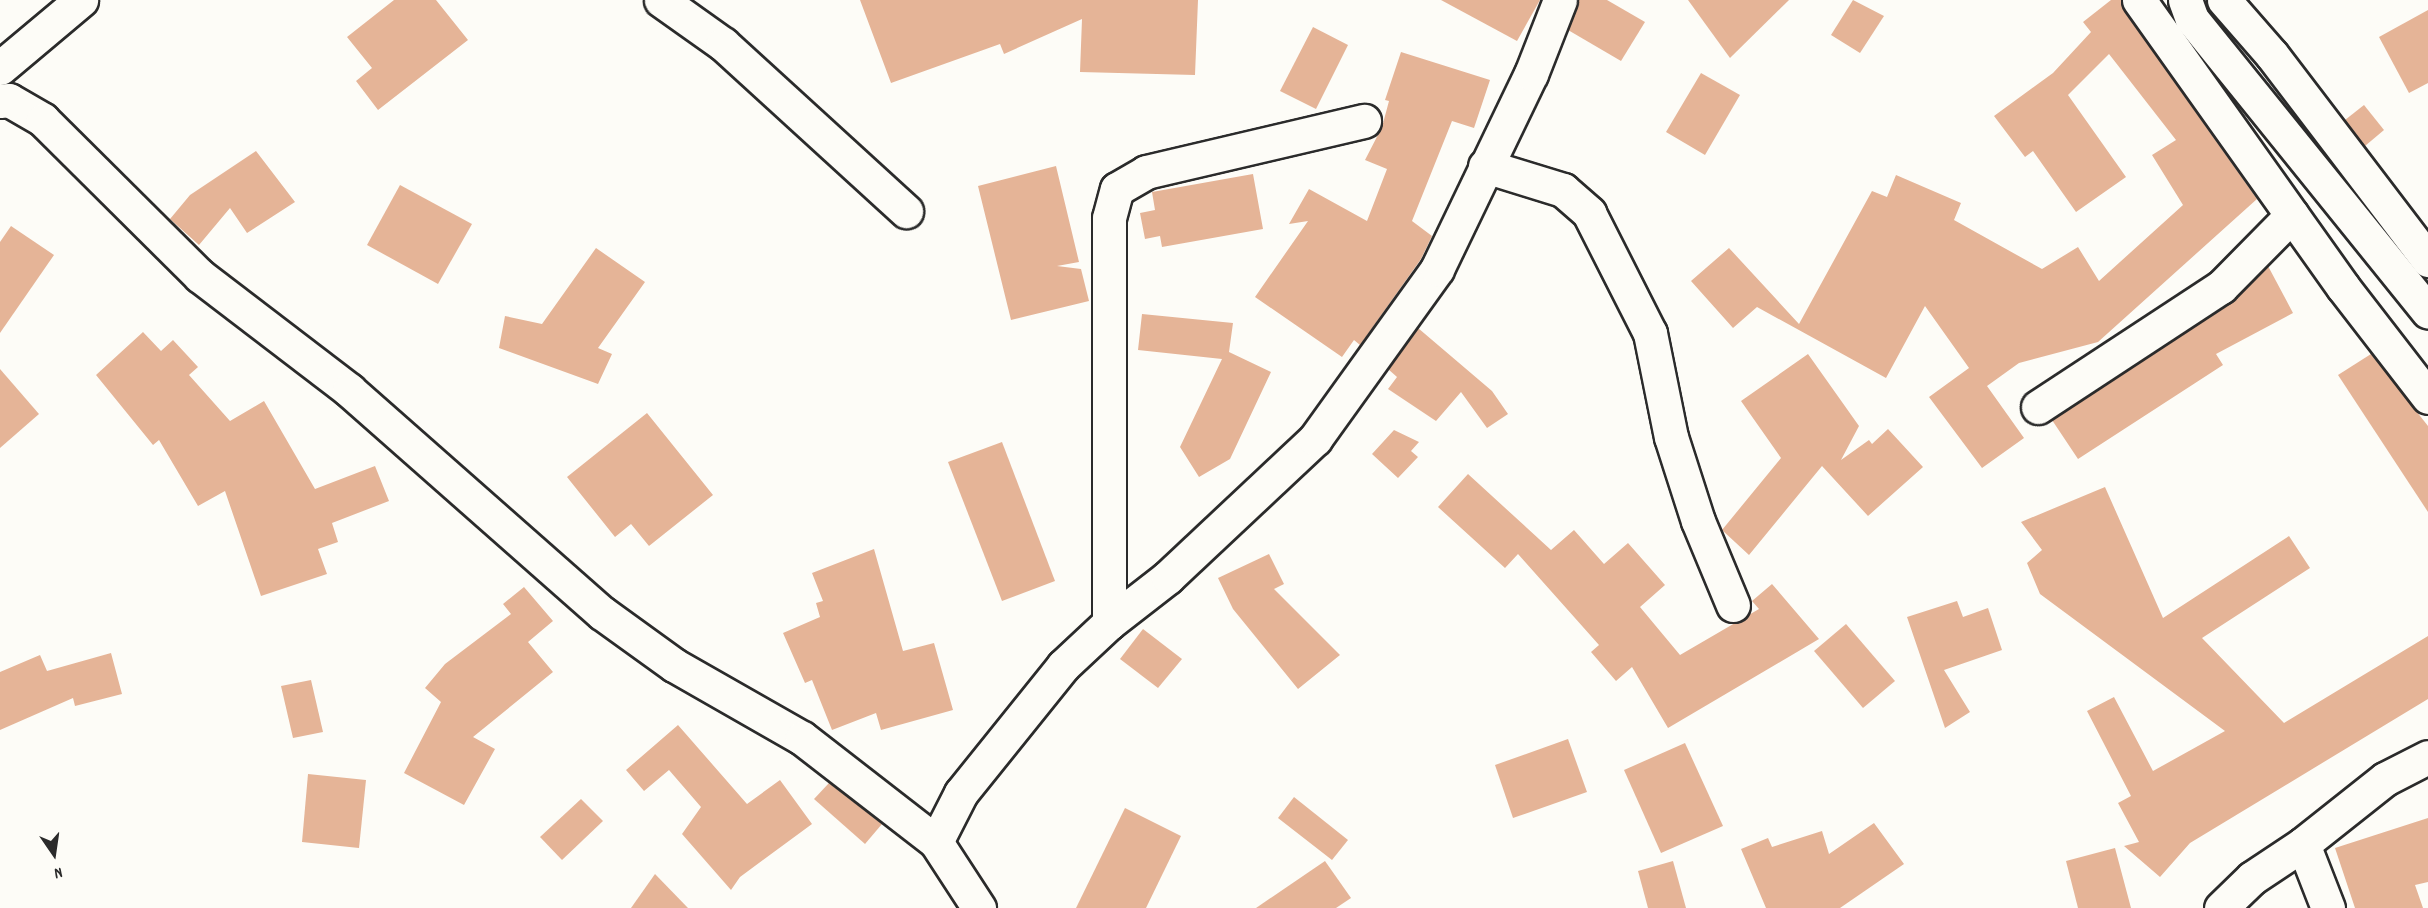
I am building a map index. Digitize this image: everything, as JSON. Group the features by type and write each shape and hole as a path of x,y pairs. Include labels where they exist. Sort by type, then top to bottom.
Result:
{"street":[{"path":"661,0 723,44 906,211"},
{"path":"936,842 961,794 1009,730 1063,666 1109,623 1168,577 1315,439 1437,269 1531,74 1560,0"},
{"path":"2139,0 2292,215 2428,397"},
{"path":"2164,0 2188,9 2428,312"},
{"path":"0,68 74,2"},
{"path":"2237,4 2428,260"},
{"path":"0,101 9,100 43,120 200,276 349,390 602,613 674,665 802,738 936,842 979,908"},
{"path":"1109,623 1109,219 1117,189 1146,172 1364,121"},
{"path":"1485,166 1563,190 1589,213 1650,333 1671,437 1698,521 1733,605"},
{"path":"2038,407 2221,286 2292,215"},
{"path":"2221,908 2252,878 2303,844 2385,779 2428,757"},
{"path":"2303,844 2328,908"}],"building":[{"path":"394,0 436,0 468,40 378,110 356,81 372,68 347,37"},
{"path":"860,0 1198,0 1195,75 1080,72 1082,19 1004,54 1000,44 891,83"},
{"path":"1441,0 1540,0 1517,41"},
{"path":"1578,0 1607,0 1645,22 1621,61 1568,30"},
{"path":"1688,0 1789,0 1730,58"},
{"path":"1853,0 1884,16 1860,53 1831,35"},
{"path":"2111,0 2121,0 2124,11 2257,199 2098,342 2019,363 1987,386 2024,438 1982,468 1929,397 1969,368 1925,306 1886,378 1757,307 1733,328 1691,281 1729,248 1799,324 1872,191 1887,197 1896,175 1961,203 1954,220 2042,269 2078,247 2099,281 2183,205 2152,155 2176,140 2109,54 2068,95 2126,177 2076,212 2033,151 2025,157 1994,116 2053,73 2091,32 2083,22"},
{"path":"2428,10 2428,83 2409,93 2379,37"},
{"path":"1313,27 1348,45 1316,109 1280,91"},
{"path":"1401,52 1490,80 1474,128 1452,121 1412,221 1432,236 1421,259 1360,345 1354,340 1342,357 1255,297 1308,221 1289,224 1309,189 1367,221 1387,169 1365,160 1382,127 1389,101 1385,100"},
{"path":"1701,73 1740,95 1705,155 1666,132"},
{"path":"2364,105 2384,130 2365,146 2345,120"},
{"path":"256,151 295,202 247,233 230,208 199,245 170,219 190,195"},
{"path":"1056,166 1079,262 1057,266 1081,269 1089,301 1011,320 978,186"},
{"path":"1253,174 1263,229 1162,247 1160,236 1145,239 1140,213 1155,210 1152,192"},
{"path":"400,185 472,224 438,284 367,245"},
{"path":"11,226 54,255 0,333 0,242"},
{"path":"596,248 645,282 598,348 612,354 598,384 499,348 505,316 542,324"},
{"path":"2268,266 2293,313 2216,354 2223,365 2078,459 2052,420 2231,303"},
{"path":"1142,314 1233,323 1229,352 1271,372 1230,459 1199,477 1180,447 1222,359 1138,350"},
{"path":"1418,328 1492,391 1508,414 1487,428 1461,392 1436,421 1388,389 1397,377 1388,369"},
{"path":"143,332 161,351 173,340 198,367 189,375 230,421 264,401 315,489 375,466 389,501 332,523 338,542 318,549 327,574 261,596 225,491 198,506 159,440 153,445 96,375"},
{"path":"1808,354 1859,426 1841,460 1869,440 1872,444 1888,429 1923,467 1868,516 1822,466 1749,555 1722,530 1781,458 1741,401"},
{"path":"2371,354 2428,426 2428,512 2338,375"},
{"path":"0,369 39,414 0,448"},
{"path":"647,413 713,495 649,546 631,524 615,537 567,477"},
{"path":"1394,430 1419,442 1411,451 1418,457 1398,478 1372,454"},
{"path":"1002,442 1055,581 1002,601 948,462"},
{"path":"1468,474 1551,550 1574,530 1604,564 1628,543 1665,585 1640,607 1680,655 1759,609 1752,601 1772,584 1819,639 1668,728 1632,667 1616,681 1591,652 1599,645 1518,554 1505,568 1438,507"},
{"path":"2105,487 2163,618 2289,536 2310,568 2202,638 2284,723 2428,636 2428,699 2190,843 2160,877 2124,846 2139,842 2118,803 2131,796 2087,711 2114,697 2153,771 2225,731 2040,594 2027,563 2042,550 2021,522"},
{"path":"874,549 903,651 934,643 953,710 881,730 876,713 832,730 812,680 805,683 783,633 820,617 816,603 823,601 812,573"},
{"path":"1269,554 1284,584 1274,589 1340,655 1298,689 1233,609 1218,578"},
{"path":"524,587 553,621 528,642 553,672 473,737 495,749 464,805 404,773 441,702 425,688 445,664 511,614 503,604"},
{"path":"1957,601 1963,617 1988,608 2002,650 1944,670 1970,712 1945,728 1907,617"},
{"path":"1846,624 1895,681 1863,708 1814,651"},
{"path":"1143,629 1182,659 1158,688 1120,659"},
{"path":"111,653 122,694 75,706 73,698 0,730 0,672 40,655 47,671"},
{"path":"311,680 323,732 293,738 281,686"},
{"path":"678,725 747,804 780,780 812,824 740,877 731,890 682,834 701,807 669,770 644,791 626,770"},
{"path":"1568,739 1587,792 1513,818 1495,765"},
{"path":"1685,743 1723,826 1661,853 1624,770"},
{"path":"308,774 366,780 359,848 302,842"},
{"path":"829,783 882,824 865,844 814,799"},
{"path":"1294,797 1348,840 1332,860 1278,818"},
{"path":"581,799 603,821 562,860 540,837"},
{"path":"1125,808 1181,836 1146,908 1076,908"},
{"path":"2428,818 2428,882 2415,885 2423,908 2355,908 2335,848"},
{"path":"1874,823 1904,864 1840,908 1766,908 1741,849 1768,838 1772,847 1822,831 1829,854"},
{"path":"2115,848 2131,908 2078,908 2066,861"},
{"path":"1325,861 1351,898 1336,908 1256,908"},
{"path":"1673,861 1686,908 1648,908 1638,871"},
{"path":"655,874 688,908 631,908"}]}
